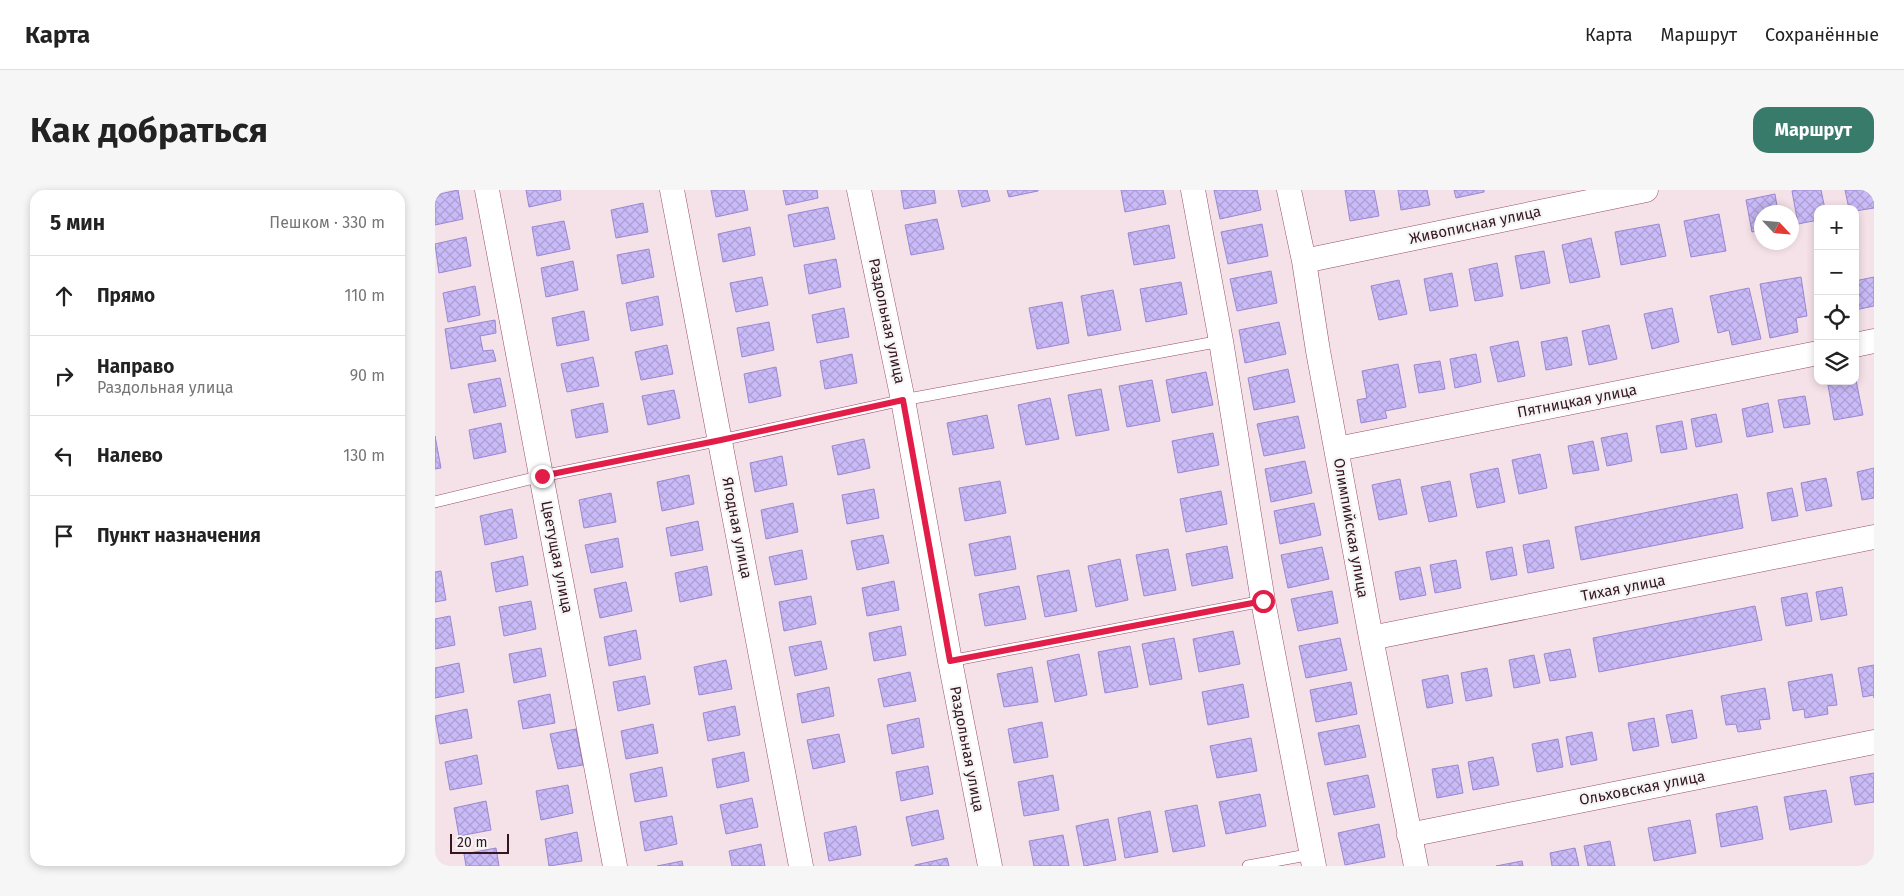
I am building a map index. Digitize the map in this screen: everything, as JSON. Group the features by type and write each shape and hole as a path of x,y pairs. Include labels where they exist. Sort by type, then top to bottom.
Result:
{"street":[{"name":"Цветущая улица","path":"487,190 615,866"},
{"name":"Ягодная улица","path":"672,190 801,866"},
{"name":"Раздольная улица","path":"859,190 903,400 950,661 990,866"},
{"path":"1193,190 1221,342 1263,601 1313,860"},
{"name":"Олимпийская улица","path":"1289,190 1304,261 1318,351 1371,638 1416,866"},
{"name":"Живописная улица","path":"1304,261 1646,190"},
{"path":"1859,344 1874,341"},
{"name":"Пятницкая улица","path":"1337,449 1814,354"},
{"name":"Тихая улица","path":"1371,638 1874,537"},
{"name":"Ольховская улица","path":"1409,835 1874,742"}],"lane":[{"path":"435,502 542,476 721,440 903,400 1221,342"},
{"path":"950,661 1263,601"},
{"path":"1248,866 1313,860"}],"building":[{"path":"458,190 463,219 435,225 435,195"},
{"path":"526,190 560,190 561,200 529,207"},
{"path":"711,190 744,190 748,210 716,217"},
{"path":"783,190 817,190 818,198 786,205"},
{"path":"901,190 934,190 936,203 904,209"},
{"path":"958,190 987,190 990,201 962,207"},
{"path":"1007,190 1038,190 1038,191 1009,197"},
{"path":"1121,190 1163,190 1166,204 1125,212"},
{"path":"1214,190 1257,190 1261,210 1220,219"},
{"path":"1345,190 1374,190 1379,216 1350,221"},
{"path":"1398,190 1427,190 1430,205 1401,210"},
{"path":"1454,190 1484,190 1484,192 1456,198"},
{"path":"1821,190 1824,205 1814,205 1814,221 1799,224 1799,205 1795,205 1792,191"},
{"path":"1845,190 1874,190 1874,208 1859,210 1859,205 1848,205"},
{"path":"1775,194 1777,205 1754,205 1754,232 1752,232 1746,200"},
{"path":"643,203 648,232 616,238 611,210"},
{"path":"828,207 835,239 794,247 788,215"},
{"path":"1719,214 1726,251 1691,257 1684,221"},
{"path":"937,219 944,249 911,255 905,225"},
{"path":"564,221 570,249 537,256 532,227"},
{"path":"1262,224 1268,256 1228,264 1221,232"},
{"path":"1659,224 1666,256 1621,265 1615,232"},
{"path":"1169,225 1175,258 1134,265 1128,233"},
{"path":"750,227 755,255 723,262 718,234"},
{"path":"466,237 471,266 439,273 435,244"},
{"path":"1591,238 1600,277 1570,283 1562,245"},
{"path":"649,249 654,277 622,284 617,255"},
{"path":"1544,251 1550,283 1521,289 1515,256"},
{"path":"836,259 841,287 809,294 804,265"},
{"path":"573,261 578,290 546,297 541,268"},
{"path":"1497,263 1503,296 1475,301 1469,269"},
{"path":"1271,271 1277,303 1237,311 1230,279"},
{"path":"1452,273 1458,306 1430,311 1424,279"},
{"path":"762,277 768,305 736,312 730,283"},
{"path":"1801,277 1807,316 1796,318 1798,332 1770,338 1760,284"},
{"path":"1874,277 1874,306 1859,309 1859,280"},
{"path":"1399,280 1407,314 1379,320 1371,286"},
{"path":"1181,282 1187,314 1146,322 1140,289"},
{"path":"475,286 480,315 448,322 443,293"},
{"path":"1749,288 1761,339 1732,345 1729,330 1718,333 1710,296"},
{"path":"1113,290 1121,330 1088,336 1081,296"},
{"path":"658,296 663,325 631,331 626,303"},
{"path":"1062,302 1069,343 1037,349 1029,308"},
{"path":"844,308 849,337 817,343 812,315"},
{"path":"1672,308 1679,342 1652,349 1644,314"},
{"path":"584,311 589,340 557,346 552,318"},
{"path":"495,320 496,333 480,336 483,351 493,350 496,361 451,369 445,329"},
{"path":"769,322 774,350 742,357 737,328"},
{"path":"1279,322 1286,354 1245,363 1239,330"},
{"path":"1609,325 1617,359 1589,365 1582,331"},
{"path":"1567,337 1572,365 1546,370 1541,342"},
{"path":"1518,341 1525,376 1498,382 1490,347"},
{"path":"667,345 673,374 641,380 635,352"},
{"path":"852,354 857,383 825,389 820,361"},
{"path":"1476,354 1481,382 1455,388 1450,359"},
{"path":"593,357 599,386 567,392 561,364"},
{"path":"1440,361 1445,389 1419,393 1414,365"},
{"path":"1398,364 1406,407 1385,411 1387,418 1361,423 1357,400 1367,398 1362,371"},
{"path":"776,367 781,396 749,403 744,374"},
{"path":"1288,369 1295,402 1254,410 1248,378"},
{"path":"1206,372 1213,405 1172,413 1166,380"},
{"path":"500,378 506,406 474,413 468,384"},
{"path":"1152,380 1160,421 1127,427 1119,386"},
{"path":"1828,385 1857,385 1863,415 1834,420"},
{"path":"1101,389 1109,430 1076,436 1068,395"},
{"path":"674,390 680,418 648,425 642,396"},
{"path":"1805,396 1810,424 1784,428 1778,400"},
{"path":"1050,398 1059,439 1026,445 1018,405"},
{"path":"603,403 608,432 576,438 571,410"},
{"path":"1768,403 1773,432 1747,437 1742,409"},
{"path":"1716,414 1722,442 1696,447 1691,419"},
{"path":"987,415 994,448 953,455 947,423"},
{"path":"1298,416 1305,448 1264,456 1257,424"},
{"path":"1682,421 1687,449 1661,453 1656,426"},
{"path":"501,423 506,452 474,459 469,430"},
{"path":"1213,433 1219,465 1178,473 1172,441"},
{"path":"1627,433 1632,461 1607,466 1601,438"},
{"path":"435,436 441,468 435,469"},
{"path":"864,439 870,468 838,475 832,446"},
{"path":"1593,441 1599,470 1573,474 1568,446"},
{"path":"1540,454 1547,488 1519,494 1512,460"},
{"path":"782,456 787,485 755,492 750,463"},
{"path":"1305,461 1312,493 1271,502 1265,469"},
{"path":"1498,468 1505,502 1477,508 1470,474"},
{"path":"1874,468 1874,498 1862,500 1857,472"},
{"path":"689,475 694,504 662,511 657,482"},
{"path":"1826,478 1832,506 1806,511 1801,483"},
{"path":"1400,479 1407,514 1379,520 1372,485"},
{"path":"1000,481 1006,513 965,521 959,488"},
{"path":"1450,481 1457,516 1429,522 1421,487"},
{"path":"1792,488 1798,516 1772,521 1767,493"},
{"path":"874,489 879,518 847,524 842,495"},
{"path":"1221,491 1227,524 1186,532 1180,499"},
{"path":"611,493 616,522 584,528 579,500"},
{"path":"1737,494 1743,528 1581,560 1575,527"},
{"path":"793,503 798,532 766,539 761,510"},
{"path":"1314,503 1321,535 1280,544 1274,511"},
{"path":"512,509 517,538 485,545 480,516"},
{"path":"698,521 703,550 671,556 666,528"},
{"path":"883,535 889,563 857,570 851,541"},
{"path":"1010,536 1016,569 975,576 969,544"},
{"path":"618,538 623,567 591,573 585,545"},
{"path":"1549,540 1554,568 1528,573 1523,545"},
{"path":"1227,546 1233,578 1192,586 1186,554"},
{"path":"1322,547 1329,579 1288,588 1281,555"},
{"path":"1512,547 1517,575 1491,580 1486,552"},
{"path":"1168,549 1176,590 1144,596 1136,555"},
{"path":"802,550 807,579 775,585 769,557"},
{"path":"523,556 528,585 496,592 491,563"},
{"path":"1120,559 1128,600 1096,607 1088,566"},
{"path":"1456,560 1461,588 1435,593 1430,565"},
{"path":"707,566 712,595 680,602 675,573"},
{"path":"1420,567 1426,595 1400,600 1395,572"},
{"path":"1069,570 1077,611 1045,617 1037,576"},
{"path":"441,571 446,600 435,602 435,572"},
{"path":"894,581 899,610 867,616 862,588"},
{"path":"626,582 632,611 600,618 594,589"},
{"path":"1019,586 1026,619 985,626 979,594"},
{"path":"1842,587 1847,615 1821,620 1816,592"},
{"path":"1332,591 1338,623 1298,631 1291,599"},
{"path":"1807,593 1812,621 1786,626 1781,598"},
{"path":"811,596 816,624 784,631 779,602"},
{"path":"531,601 536,629 504,636 499,607"},
{"path":"1755,606 1762,640 1599,672 1593,638"},
{"path":"450,616 455,645 435,649 435,619"},
{"path":"901,626 906,655 874,661 869,633"},
{"path":"636,630 641,659 609,666 604,637"},
{"path":"1233,631 1240,664 1199,672 1193,639"},
{"path":"1174,638 1182,679 1150,685 1142,644"},
{"path":"1340,638 1347,670 1306,678 1299,646"},
{"path":"821,641 827,669 795,676 789,647"},
{"path":"1130,646 1138,687 1105,693 1098,652"},
{"path":"541,648 546,676 514,683 509,654"},
{"path":"1570,649 1576,677 1550,681 1544,654"},
{"path":"1079,654 1087,695 1055,702 1047,661"},
{"path":"1534,655 1540,683 1514,688 1509,660"},
{"path":"726,660 732,689 699,695 694,667"},
{"path":"459,663 464,692 435,698 435,668"},
{"path":"1874,665 1874,695 1863,697 1858,668"},
{"path":"1032,667 1038,702 1004,707 997,674"},
{"path":"1487,668 1492,696 1466,701 1461,673"},
{"path":"910,672 916,701 884,707 878,679"},
{"path":"1832,674 1837,705 1827,706 1828,714 1805,718 1804,709 1793,711 1788,682"},
{"path":"1448,675 1453,703 1427,708 1422,680"},
{"path":"645,676 650,704 618,711 613,682"},
{"path":"1351,682 1357,714 1316,722 1310,690"},
{"path":"1243,684 1249,717 1208,725 1202,692"},
{"path":"829,687 834,716 802,723 797,694"},
{"path":"1765,688 1770,719 1759,720 1761,729 1738,732 1736,724 1726,725 1721,696"},
{"path":"550,694 555,723 523,729 518,701"},
{"path":"735,706 740,735 708,741 703,713"},
{"path":"467,709 472,738 440,744 435,716"},
{"path":"1692,710 1697,738 1672,743 1666,715"},
{"path":"919,718 924,747 892,754 887,725"},
{"path":"1654,718 1659,746 1633,751 1628,723"},
{"path":"1042,722 1048,757 1014,763 1008,729"},
{"path":"653,724 658,753 626,759 621,731"},
{"path":"1359,725 1366,757 1325,765 1318,733"},
{"path":"576,729 583,765 558,769 550,734"},
{"path":"1592,732 1597,760 1571,765 1566,737"},
{"path":"839,734 845,762 813,769 807,740"},
{"path":"1251,738 1257,771 1217,778 1210,746"},
{"path":"1558,739 1563,767 1537,772 1532,744"},
{"path":"744,752 749,781 717,788 712,759"},
{"path":"477,755 482,784 450,790 445,762"},
{"path":"1493,757 1499,785 1473,790 1468,762"},
{"path":"1458,765 1463,793 1437,798 1432,769"},
{"path":"928,766 933,794 901,801 896,772"},
{"path":"662,767 667,796 635,802 630,774"},
{"path":"1874,773 1874,802 1855,805 1850,777"},
{"path":"1053,775 1059,810 1024,816 1018,782"},
{"path":"1368,775 1375,807 1334,815 1327,783"},
{"path":"568,785 573,813 541,820 536,791"},
{"path":"1826,790 1832,822 1790,830 1784,797"},
{"path":"1260,794 1266,826 1226,834 1219,802"},
{"path":"752,798 758,827 726,834 720,805"},
{"path":"486,801 491,830 459,836 454,808"},
{"path":"1197,805 1205,846 1173,852 1165,811"},
{"path":"1757,806 1763,839 1721,847 1716,814"},
{"path":"938,810 944,839 912,846 906,817"},
{"path":"1150,811 1158,852 1125,858 1118,818"},
{"path":"672,816 677,844 645,851 640,822"},
{"path":"1108,819 1116,860 1084,866 1076,826"},
{"path":"1690,820 1696,853 1654,861 1648,828"},
{"path":"1379,824 1385,857 1345,865 1338,833"},
{"path":"856,826 861,855 829,861 824,833"},
{"path":"577,832 582,861 549,866 545,839"},
{"path":"1063,835 1069,866 1034,866 1029,841"},
{"path":"1610,841 1615,866 1588,866 1584,846"},
{"path":"761,844 765,866 732,866 729,851"},
{"path":"496,848 499,866 466,866 464,854"},
{"path":"1575,848 1579,866 1552,866 1550,853"},
{"path":"947,858 949,866 915,866 915,865"},
{"path":"682,861 683,866 657,866"},
{"path":"1522,861 1523,866 1496,866"}],"route":[{"path":"542,476 721,440 903,400 950,661 1263,601"}]}
